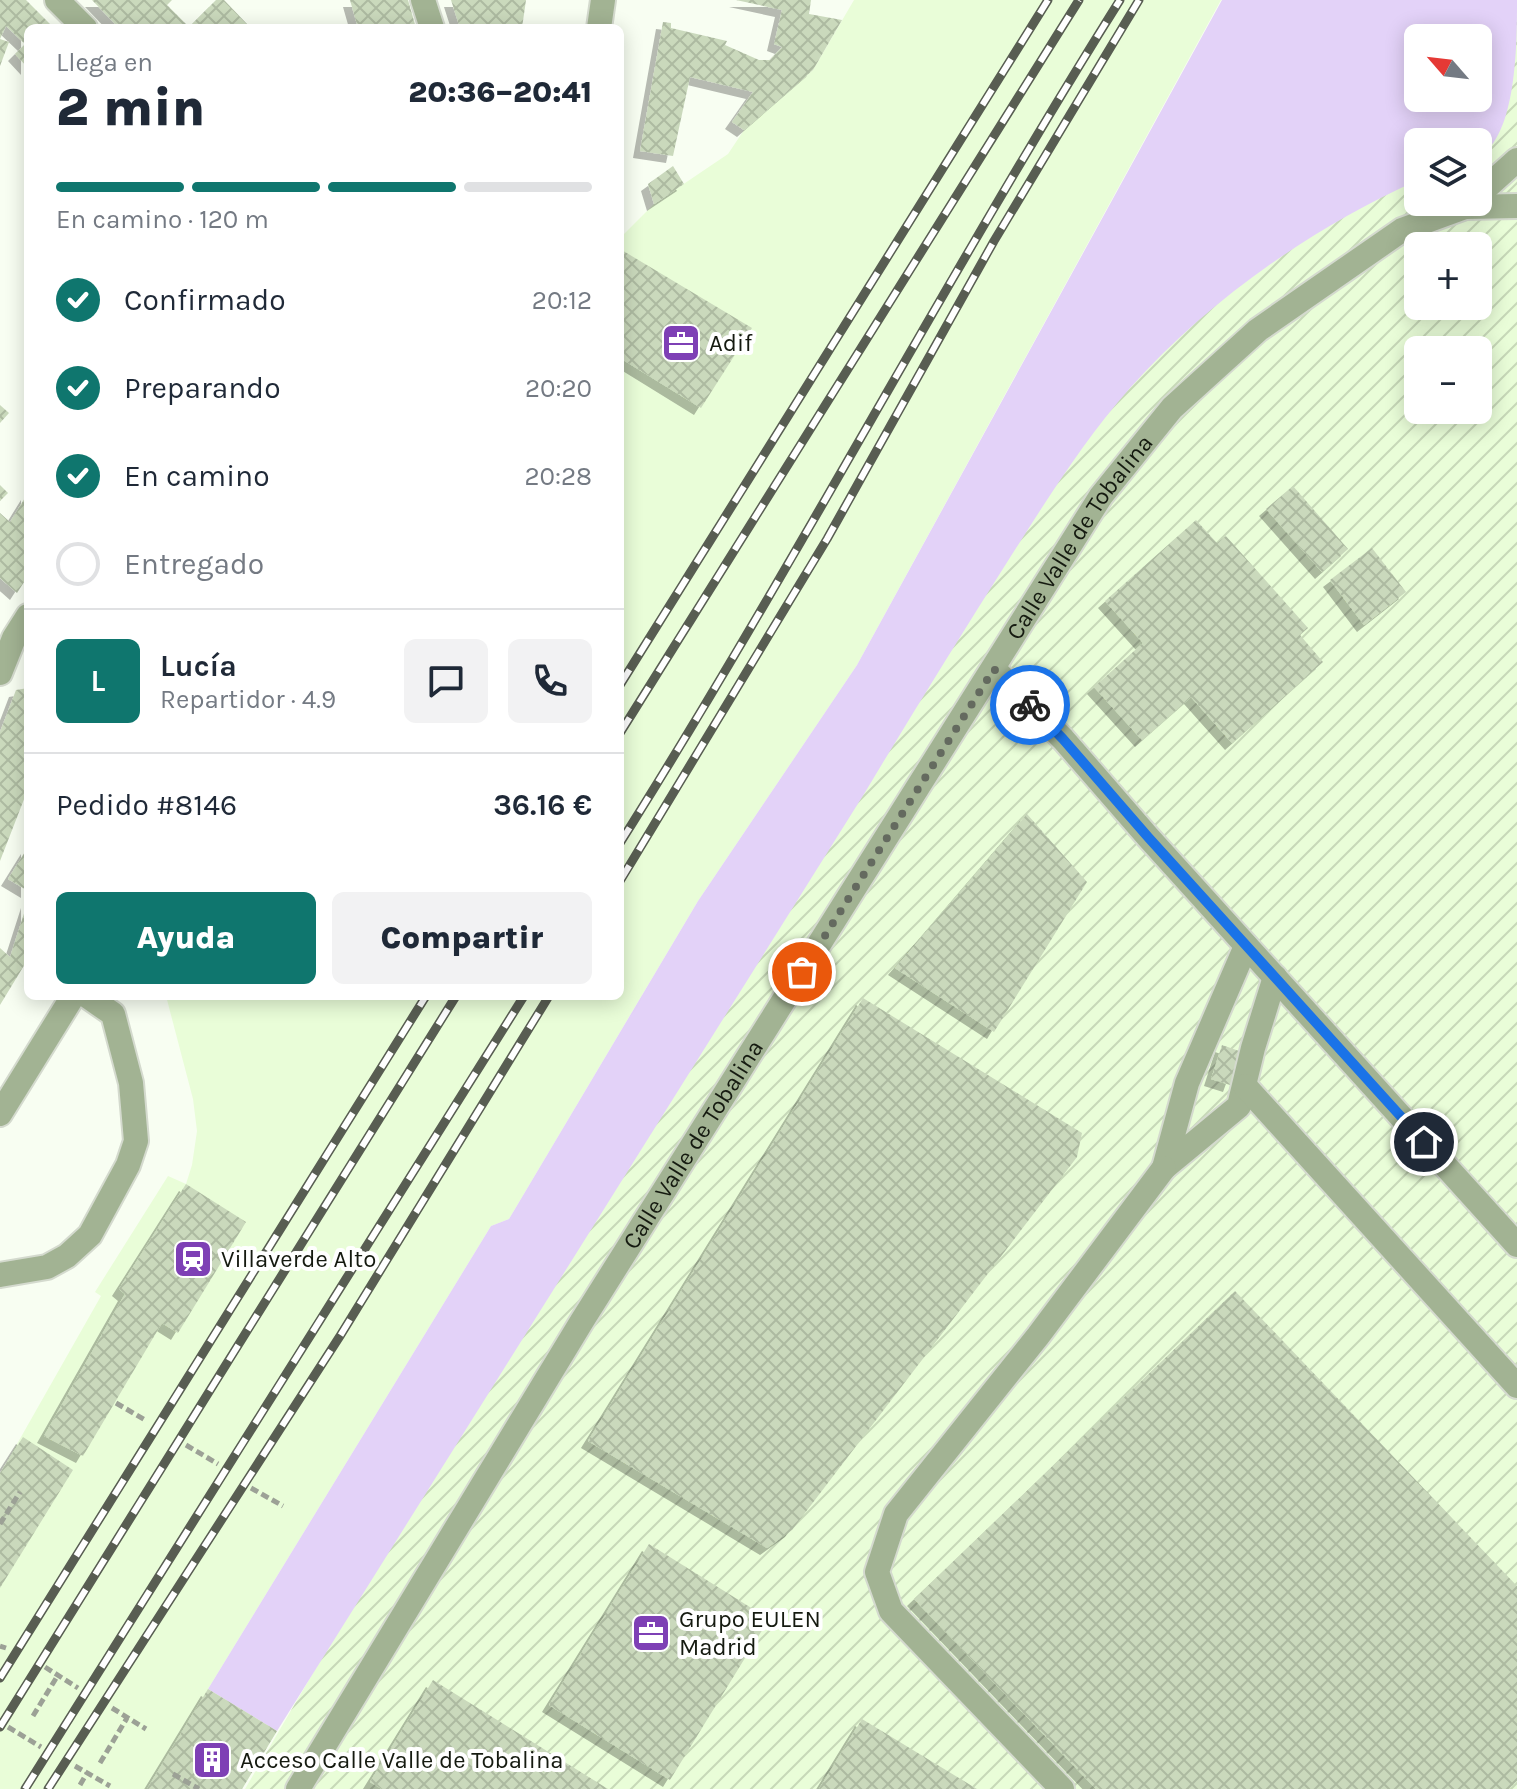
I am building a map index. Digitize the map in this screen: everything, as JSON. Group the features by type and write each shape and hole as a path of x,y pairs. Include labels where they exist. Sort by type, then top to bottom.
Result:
{"street":[{"path":"57,0 81,24"},
{"path":"423,0 431,24"},
{"path":"600,24 603,0"},
{"name":"Calle Valle de Tobalina","path":"1492,182 1517,160"},
{"name":"Calle Valle de Tobalina","path":"1492,203 1517,206"},
{"name":"Calle Valle de Tobalina","path":"298,1789 582,1321 1101,496 1172,408 1258,330 1402,230 1435,216"},
{"path":"0,673 14,638"},
{"path":"994,669 1063,739 1517,1245"},
{"path":"1164,1168 1187,1083 1246,946"},
{"path":"1062,1789 891,1611 877,1572 896,1514 1038,1336 1164,1168 1239,1106 1275,977"},
{"path":"0,1114 71,1000"},
{"path":"0,1275 47,1267 67,1256 90,1235 128,1165 136,1141 131,1083 113,1014 93,1000"},
{"path":"1245,1086 1517,1386"}],"path":[{"path":"116,1403 147,1421"},
{"path":"186,1445 218,1464"},
{"path":"251,1488 283,1506"},
{"path":"0,1524 20,1492"},
{"path":"45,1667 78,1688"},
{"path":"33,1716 58,1675"},
{"path":"112,1708 146,1729"},
{"path":"100,1763 127,1718"},
{"path":"8,1727 41,1747"},
{"path":"9,1740 15,1732"},
{"path":"75,1766 110,1786"},
{"path":"80,1785 87,1773"},
{"path":"173,1774 199,1789"}],"shaded area":[{"path":"854,0 1221,0 857,665 698,901 509,1219 491,1226 208,1689 277,1731 242,1789 0,1789 0,1474 101,1296 95,1292 168,1176 186,1184 197,1131 193,1099 167,1000 624,1000 624,234 654,204 728,154 744,130 813,70"},
{"path":"1222,0 1517,0 1512,87 1501,130 1492,144 1492,128 1404,128 1404,187 1300,244 1227,296 1130,388 1082,449 974,615 277,1731 208,1689 491,1226 509,1219 698,901 857,665"},
{"path":"1287,0 1517,0 1517,1789 245,1789 1219,126"}],"building":[{"path":"0,0 26,0 50,24 24,24 24,43 6,26 0,39"},
{"path":"92,0 172,0 167,5 186,24 115,24"},
{"path":"216,0 224,0 247,24 192,24"},
{"path":"350,0 408,0 415,24 357,24"},
{"path":"451,0 526,0 523,24 459,24"},
{"path":"736,0 811,0 809,14 842,20 813,70 744,130 732,122 753,92 690,77 673,156 640,151 663,22 671,23 671,28 727,41 725,45 759,60 770,60 782,47 774,44 782,10"},
{"path":"0,39 9,42 0,66"},
{"path":"24,45 24,64 15,54"},
{"path":"673,166 684,184 654,204 648,184"},
{"name":"Adif","path":"624,251 752,328 701,408 624,360"},
{"path":"0,405 9,413 0,423"},
{"path":"0,485 8,493 0,501"},
{"path":"1293,486 1348,549 1322,572 1266,509"},
{"path":"24,499 24,582 17,593 0,578 0,513 10,522"},
{"path":"1196,520 1217,543 1226,536 1308,628 1300,635 1323,662 1232,743 1191,697 1142,740 1094,687 1143,643 1105,601"},
{"path":"1372,548 1406,592 1364,625 1330,580"},
{"path":"24,689 24,799 0,861 0,732 16,690"},
{"path":"1027,814 1087,882 994,1032 895,968"},
{"path":"24,853 24,889 8,879"},
{"path":"24,913 24,966 0,1005 0,948 10,957"},
{"path":"863,998 1082,1133 1077,1157 792,1530 767,1548 588,1441"},
{"path":"1222,1045 1242,1052 1230,1085 1211,1079"},
{"path":"186,1184 246,1222 178,1333 162,1323 83,1456 44,1436 125,1294 119,1289"},
{"path":"1235,1291 1517,1586 1517,1781 1509,1789 1096,1789 914,1599"},
{"path":"23,1437 73,1470 0,1588 0,1473"},
{"path":"649,1544 769,1619 670,1780 549,1705"},
{"path":"433,1680 608,1789 382,1789 370,1782"},
{"name":"Acceso Calle Valle de Tobalina","path":"208,1689 277,1731 242,1789 147,1789"},
{"path":"862,1719 977,1789 819,1789"}],"railway":[{"path":"624,679 1048,0"},
{"path":"624,727 1079,0"},
{"path":"624,836 747,634 993,210 1120,0"},
{"path":"624,874 827,539 994,241 1139,0"},
{"path":"0,1678 424,1000"},
{"path":"0,1727 454,1000"},
{"path":"25,1789 521,1000"},
{"path":"48,1789 340,1336 547,1000"}],"way so far":[{"path":"802,972 994,669 1030,705"}],"place":[{"name":"Adif","path":"681,343"},
{"name":"Villaverde Alto","path":"193,1259"},
{"name":"Grupo EULEN Madrid","path":"651,1633"},
{"name":"Acceso Calle Valle de Tobalina","path":"212,1760"}],"route":[{"path":"1030,705 1424,1142"}]}
